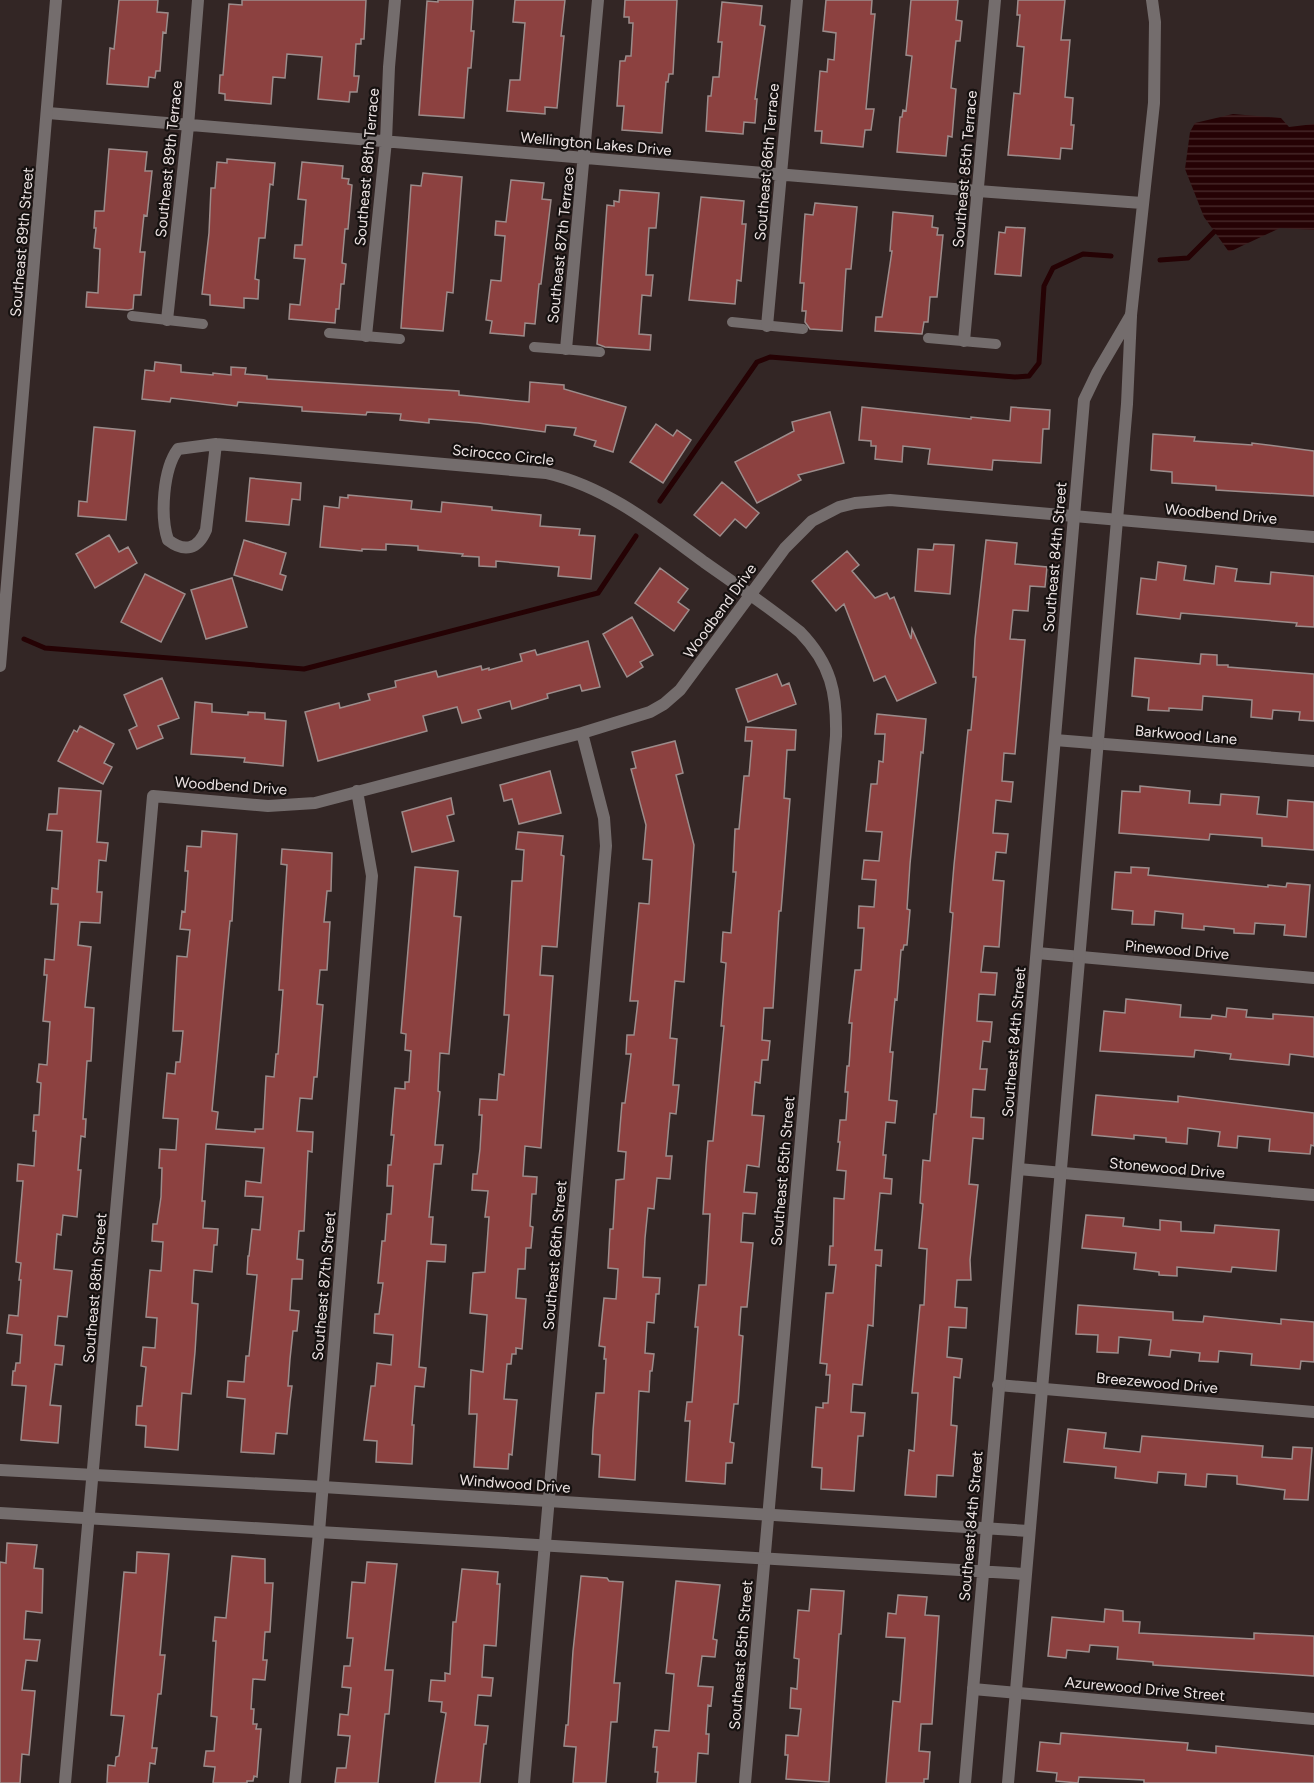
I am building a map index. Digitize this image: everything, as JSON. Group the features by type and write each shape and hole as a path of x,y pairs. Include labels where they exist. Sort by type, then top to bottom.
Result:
{"street":[{"name":"Southeast 89th Street","path":"0,666 57,0"},
{"name":"Southeast 89th Terrace","path":"167,320 189,126 198,0"},
{"name":"Southeast 88th Terrace","path":"366,336 386,141 395,0"},
{"name":"Southeast 87th Terrace","path":"566,349 598,0"},
{"name":"Southeast 86th Terrace","path":"767,326 797,0"},
{"name":"Southeast 85th Terrace","path":"964,341 995,0"},
{"name":"Southeast 84th Street","path":"1008,1783 1127,404 1131,315 1154,103 1155,21 1152,0"},
{"name":"Wellington Lakes Drive","path":"48,113 1142,203"},
{"name":"Southeast 84th Street","path":"965,1783 1084,400 1131,315"},
{"name":"Scirocco Circle","path":"216,444 206,530 202,539 190,548 175,545 168,540 163,519 168,469 178,448 216,444 522,470 569,478 590,486 635,512 751,595"},
{"name":"Woodbend Drive","path":"153,796 286,806 315,803 582,733 650,712 664,704 680,690 696,671 785,548 812,521 839,507 855,503 890,500 1314,537"},
{"name":"Southeast 85th Street","path":"745,1783 837,720 834,690 829,675 812,645 794,627 751,595"},
{"name":"Southeast 86th Street","path":"524,1783 606,846 604,818 582,733"},
{"name":"Barkwood Lane","path":"1056,740 1314,761"},
{"name":"Southeast 87th Street","path":"295,1783 320,1532 372,876 357,791"},
{"name":"Southeast 88th Street","path":"65,1783 153,796"},
{"name":"Pinewood Drive","path":"1037,953 1314,978"},
{"name":"Stonewood Drive","path":"1018,1170 1314,1195"},
{"name":"Breezewood Drive","path":"998,1385 1314,1412"},
{"name":"Windwood Drive","path":"0,1470 323,1487 1029,1531"},
{"path":"0,1513 1025,1574"},
{"name":"Azurewood Drive Street","path":"973,1689 1314,1719"}],"lane":[{"path":"132,316 203,324"},
{"path":"732,322 803,329"},
{"path":"329,333 400,339"},
{"path":"928,338 996,344"},
{"path":"534,347 600,352"}],"shaded area":[{"path":"1233,114 1281,118 1289,127 1314,124 1314,230 1280,228 1229,252 1204,217 1185,169 1190,132 1195,123"}],"building":[{"path":"119,0 158,0 157,12 168,13 166,33 163,32 160,71 156,71 155,78 149,77 148,87 107,84 110,48 114,49"},
{"path":"242,0 366,0 364,39 361,39 361,44 356,44 354,76 359,76 357,92 350,92 349,102 318,99 322,57 287,54 285,78 273,77 271,104 225,100 225,94 219,93 220,75 223,75 229,4 242,5"},
{"path":"438,0 473,0 471,31 474,31 464,118 419,115 427,1 438,2"},
{"path":"515,0 565,0 557,108 545,107 545,114 507,111 510,80 520,80 525,23 513,22"},
{"path":"625,0 677,0 673,74 669,74 668,82 666,82 662,133 622,130 624,106 617,106 620,61 625,61 626,56 631,56 633,23 629,23 629,17 624,17"},
{"path":"826,0 872,0 871,14 875,14 866,109 874,109 871,130 865,130 863,147 821,143 822,131 815,131 820,71 827,72 828,59 834,60 836,33 823,31"},
{"path":"911,0 958,0 956,20 962,21 960,41 956,41 951,88 956,89 952,137 948,136 946,156 897,152 900,117 902,117 903,110 906,111 912,56 906,55"},
{"path":"1018,0 1065,0 1061,40 1070,40 1065,97 1073,98 1071,125 1074,125 1072,149 1061,148 1060,159 1008,155 1014,93 1020,94 1024,47 1017,46 1020,15 1017,15"},
{"path":"722,2 762,6 760,25 765,26 755,99 757,99 755,123 744,122 743,134 706,131 708,96 711,96 713,77 719,77 722,42 718,42"},
{"path":"109,149 147,152 145,171 152,171 140,252 145,252 141,295 134,295 133,309 128,310 86,307 87,292 98,293 100,249 94,248 95,211 104,211"},
{"path":"227,159 275,163 273,185 270,184 265,238 259,238 255,279 259,280 258,299 244,298 244,308 210,305 210,295 202,294 209,233 211,188 215,188 217,162 227,163"},
{"path":"302,162 343,166 342,178 349,179 348,184 352,185 342,263 346,264 344,284 341,284 339,309 336,309 335,323 289,319 290,304 300,305 305,259 294,258 295,245 302,245 306,200 298,199"},
{"path":"423,173 462,177 453,293 447,292 443,331 401,328 411,185 421,186"},
{"path":"511,180 544,183 542,199 551,200 535,324 525,323 524,336 490,333 492,321 486,320 491,280 501,281 505,236 495,235 496,221 506,222"},
{"path":"620,190 659,193 656,228 649,228 646,275 653,275 651,296 642,295 639,334 651,335 650,350 605,347 597,344 607,205 614,206 614,201 619,202"},
{"path":"701,197 744,201 742,224 746,224 741,281 737,280 735,304 689,300"},
{"path":"815,203 857,207 851,269 846,269 842,331 810,329 805,322 806,311 802,311 804,283 800,283 805,214 813,215"},
{"path":"893,212 933,216 932,227 938,228 937,235 943,235 937,297 930,297 928,322 924,322 922,334 875,331 876,317 882,317 892,251 890,251"},
{"path":"1006,227 1025,228 1021,276 995,274 999,232 1005,233"},
{"path":"155,362 181,365 181,372 231,375 231,367 246,368 245,374 267,376 267,379 459,391 459,395 529,402 530,382 564,385 564,389 626,407 613,452 594,446 596,441 574,435 576,428 546,425 545,432 478,423 429,419 429,423 400,420 401,414 367,412 366,415 302,411 302,407 238,402 237,406 171,398 170,402 142,399 145,370 154,371"},
{"path":"862,407 1010,421 1011,407 1050,410 1049,429 1043,429 1041,463 993,460 992,470 928,464 930,449 903,446 902,462 875,459 876,446 871,446 871,441 859,440"},
{"path":"830,412 844,463 798,475 801,480 757,503 735,462 794,431 792,422"},
{"path":"656,424 673,436 677,430 691,440 663,483 630,462"},
{"path":"94,427 135,431 126,520 78,516 79,501 87,502"},
{"path":"1153,434 1195,437 1194,441 1252,445 1252,443 1314,451 1314,496 1216,490 1216,486 1172,483 1172,472 1151,470"},
{"path":"250,478 301,483 300,500 292,499 289,525 246,521"},
{"path":"722,482 759,513 746,528 735,519 720,536 694,515"},
{"path":"348,495 412,501 411,509 441,512 442,502 541,515 540,526 580,529 579,535 595,536 591,579 558,576 559,567 496,561 496,567 479,566 479,557 418,550 418,546 386,544 386,550 362,549 362,551 320,547 324,506 339,508 340,497 348,498"},
{"path":"109,535 119,552 128,547 137,563 95,588 76,554"},
{"path":"244,540 286,553 280,574 286,576 282,590 234,575"},
{"path":"986,540 1017,543 1015,564 1047,567 1045,587 1030,586 1028,611 1013,610 1010,639 1025,640 1015,754 1004,753 1002,781 1013,782 1011,802 996,800 993,833 1008,834 1006,853 996,852 993,880 1004,881 999,947 984,946 981,972 997,973 995,995 979,994 977,1021 992,1022 990,1042 983,1041 980,1069 987,1069 985,1090 973,1089 971,1117 984,1118 983,1139 973,1138 969,1184 978,1185 970,1260 971,1280 957,1280 955,1307 967,1308 966,1328 949,1327 947,1357 962,1359 960,1378 954,1377 951,1425 957,1426 953,1476 937,1475 936,1497 905,1495 909,1450 914,1451 918,1393 912,1393 920,1305 924,1305 927,1249 919,1248 923,1204 920,1203 923,1160 930,1161 934,1114 936,1114 953,913 950,912 954,865 968,730 971,730 976,677 973,677 975,639"},
{"path":"934,544 954,545 950,594 915,591 918,549 933,550"},
{"path":"847,551 859,565 852,571 875,598 887,593 890,599 894,597 911,639 912,629 936,683 897,701 885,676 874,681 844,604 836,611 812,581"},
{"path":"1158,562 1186,566 1184,580 1214,584 1216,566 1237,569 1235,581 1270,584 1271,572 1314,576 1314,627 1296,626 1297,623 1181,613 1180,619 1137,614 1141,578 1156,580"},
{"path":"660,568 688,589 678,602 689,610 674,631 635,603"},
{"path":"145,574 185,594 161,642 121,622"},
{"path":"232,578 247,627 206,639 191,590"},
{"path":"632,617 653,655 640,662 643,667 627,677 603,634"},
{"path":"588,641 600,687 582,691 580,685 547,694 548,698 512,709 510,701 478,710 481,718 462,723 457,707 423,716 427,731 318,761 305,712 339,703 340,708 370,700 368,694 396,687 395,681 436,671 438,677 481,666 482,670 489,668 489,670 522,661 520,654 535,650 537,655"},
{"path":"1201,654 1217,655 1217,665 1228,665 1228,667 1314,674 1314,721 1299,720 1300,712 1273,710 1272,719 1251,717 1252,700 1203,696 1202,710 1169,708 1169,711 1148,710 1149,698 1132,696 1135,658 1200,664"},
{"path":"777,674 782,686 789,683 796,704 748,722 736,689"},
{"path":"162,678 179,718 158,726 163,738 137,749 129,730 137,726 124,695"},
{"path":"195,702 212,704 212,712 248,715 248,712 265,713 265,719 286,721 283,766 244,762 245,758 191,754"},
{"path":"877,714 926,719 910,864 907,945 904,945 901,950 890,1052 893,1052 889,1100 897,1101 895,1123 886,1122 883,1155 886,1155 884,1178 892,1179 891,1194 880,1193 875,1250 882,1250 881,1266 876,1265 873,1326 868,1325 862,1385 853,1384 851,1412 865,1413 863,1436 858,1436 854,1491 821,1489 822,1468 812,1467 816,1407 823,1408 823,1403 828,1403 830,1375 826,1375 827,1364 820,1363 826,1293 833,1293 836,1265 829,1265 830,1246 833,1246 834,1198 844,1199 846,1171 837,1170 840,1142 838,1142 840,1120 846,1120 848,1092 845,1092 852,1023 849,1023 855,970 861,970 864,928 858,928 859,906 874,907 876,880 862,879 864,860 879,861 882,832 866,831 871,784 877,784 879,761 883,762 885,734 875,734"},
{"path":"80,726 114,744 104,763 112,767 103,784 58,761 74,730 77,732"},
{"path":"746,727 796,730 795,750 787,750 784,798 790,799 781,911 779,911 773,1008 764,1008 762,1040 770,1041 768,1060 762,1060 760,1083 755,1082 752,1115 764,1116 759,1167 747,1165 744,1192 757,1193 755,1214 743,1213 741,1242 753,1243 747,1307 741,1307 739,1335 743,1336 738,1404 734,1404 730,1442 734,1443 732,1463 726,1463 725,1484 686,1481 690,1421 685,1421 687,1402 692,1402 699,1285 706,1285 710,1214 703,1214 706,1166 708,1141 713,1141 724,1026 721,1026 726,963 721,962 723,932 731,933 736,872 733,872 735,829 739,829 744,776 749,776 752,741 745,741"},
{"path":"675,741 683,773 676,775 694,845 684,982 675,981 670,1038 677,1039 673,1085 679,1085 676,1114 670,1113 666,1156 672,1156 670,1179 657,1178 654,1209 648,1208 645,1238 643,1277 660,1278 659,1294 656,1294 654,1323 647,1322 645,1353 654,1354 649,1392 639,1391 635,1480 599,1477 600,1455 592,1454 593,1431 596,1393 604,1393 605,1347 599,1346 604,1298 616,1299 618,1269 608,1268 610,1229 613,1229 616,1180 624,1179 626,1152 618,1151 622,1103 625,1103 631,1054 626,1054 627,1035 634,1035 638,1001 630,1001 639,903 649,904 652,860 643,859 646,825 631,769 636,768 632,752"},
{"path":"550,771 561,813 519,824 512,799 504,801 500,785"},
{"path":"1140,786 1190,791 1189,803 1220,805 1221,794 1259,797 1257,814 1287,817 1288,800 1314,802 1314,850 1262,846 1262,838 1210,834 1209,840 1119,833 1122,791 1140,792"},
{"path":"59,788 101,791 97,842 108,843 106,861 99,860 97,892 102,892 100,923 80,922 78,945 91,947 85,1007 94,1008 91,1061 87,1061 83,1119 86,1119 85,1137 81,1136 78,1170 81,1170 77,1217 63,1215 61,1235 57,1234 54,1269 72,1271 67,1317 58,1316 55,1345 64,1346 62,1365 55,1364 50,1405 61,1406 58,1443 21,1440 26,1386 12,1385 13,1371 15,1371 16,1363 20,1363 22,1335 7,1333 9,1315 18,1316 21,1280 19,1280 21,1263 16,1262 23,1181 17,1181 18,1164 34,1166 36,1131 33,1131 34,1115 39,1115 41,1083 37,1082 39,1064 47,1065 50,1022 43,1021 47,975 44,975 45,959 54,960 58,904 51,904 52,888 58,889 62,831 47,830 49,814 57,814"},
{"path":"451,798 454,814 447,816 454,841 412,852 402,812"},
{"path":"202,831 237,834 232,921 230,921 212,1111 218,1112 216,1129 255,1132 255,1129 263,1129 266,1076 274,1077 283,990 279,990 287,865 281,864 282,849 332,853 331,891 327,891 324,922 330,922 327,970 320,970 317,1004 323,1005 317,1077 314,1077 312,1099 300,1098 297,1131 313,1132 312,1152 308,1151 304,1231 299,1231 297,1259 303,1260 302,1279 292,1279 290,1310 299,1311 297,1331 293,1331 290,1359 288,1386 292,1386 287,1434 276,1433 274,1454 241,1452 245,1399 227,1397 228,1381 244,1382 246,1356 249,1356 257,1275 247,1274 248,1256 252,1229 260,1230 263,1197 245,1196 246,1181 261,1183 264,1148 206,1144 202,1201 205,1201 203,1228 218,1229 217,1245 214,1245 212,1272 194,1270 192,1303 198,1304 195,1352 191,1394 182,1393 178,1450 145,1447 146,1426 136,1425 137,1406 142,1406 146,1367 141,1366 143,1347 155,1348 157,1318 146,1317 150,1270 161,1271 163,1242 152,1241 153,1224 157,1224 161,1197 160,1149 176,1150 178,1119 163,1118 167,1073 175,1074 176,1062 180,1062 183,1031 173,1031 177,956 187,957 190,930 180,929 182,911 185,912 187,846 201,847"},
{"path":"518,832 563,836 561,855 564,856 557,947 542,946 540,975 553,976 541,1148 525,1146 523,1176 537,1177 536,1194 532,1194 531,1248 526,1248 525,1269 518,1269 516,1298 526,1299 522,1349 516,1348 516,1354 512,1354 511,1364 507,1364 504,1399 517,1400 512,1455 509,1454 508,1469 474,1467 477,1414 469,1414 471,1370 483,1372 487,1315 470,1313 473,1273 485,1272 489,1217 485,1217 488,1191 472,1190 473,1174 477,1174 480,1149 482,1115 479,1115 480,1099 497,1100 499,1074 504,1075 509,1015 504,1015 512,881 522,881 524,850 516,849"},
{"path":"415,867 458,871 454,916 461,917 449,1054 440,1053 438,1091 440,1092 435,1145 443,1145 441,1164 434,1164 429,1217 433,1217 431,1244 446,1245 445,1262 427,1261 419,1367 426,1368 424,1387 415,1386 412,1464 376,1462 377,1441 364,1440 371,1386 375,1386 377,1363 391,1365 393,1335 374,1333 375,1314 379,1314 383,1283 378,1283 382,1241 385,1241 387,1214 391,1214 393,1186 387,1186 388,1165 391,1165 394,1135 391,1135 395,1088 405,1089 405,1082 409,1082 411,1051 405,1050 406,1034 401,1033"},
{"path":"1131,867 1149,868 1148,875 1268,887 1268,885 1286,887 1287,883 1310,885 1306,937 1284,935 1285,925 1255,923 1254,934 1234,933 1234,929 1204,926 1204,930 1182,928 1183,914 1155,911 1154,925 1132,924 1133,911 1112,909 1115,872 1131,873"},
{"path":"1126,999 1181,1005 1180,1017 1211,1019 1212,1015 1226,1017 1227,1008 1247,1010 1246,1017 1273,1019 1273,1014 1314,1017 1314,1057 1290,1054 1289,1065 1230,1059 1231,1054 1195,1050 1194,1057 1100,1051 1104,1011 1125,1013"},
{"path":"1096,1095 1178,1102 1178,1096 1314,1113 1314,1146 1311,1145 1310,1154 1269,1151 1270,1139 1238,1136 1237,1148 1218,1146 1220,1132 1188,1128 1187,1144 1166,1142 1166,1138 1134,1135 1134,1139 1092,1135"},
{"path":"1086,1215 1124,1218 1123,1226 1160,1230 1160,1220 1181,1222 1181,1231 1214,1233 1215,1225 1279,1230 1276,1271 1232,1267 1231,1272 1177,1267 1177,1276 1159,1275 1159,1272 1134,1269 1136,1253 1082,1248"},
{"path":"1078,1305 1173,1312 1173,1320 1203,1322 1204,1316 1281,1324 1281,1319 1314,1322 1314,1362 1301,1361 1300,1369 1251,1365 1252,1354 1219,1351 1218,1362 1199,1361 1200,1353 1171,1350 1170,1357 1149,1355 1151,1340 1119,1337 1118,1353 1097,1352 1098,1335 1076,1334"},
{"path":"1068,1429 1106,1433 1104,1448 1140,1452 1142,1436 1263,1446 1262,1457 1292,1459 1293,1447 1312,1448 1308,1500 1284,1499 1285,1490 1237,1484 1237,1476 1207,1474 1206,1487 1185,1485 1186,1474 1158,1472 1157,1483 1115,1478 1116,1467 1064,1462"},
{"path":"7,1543 37,1545 34,1568 43,1569 42,1613 26,1611 24,1639 40,1640 37,1661 26,1660 22,1690 35,1691 29,1755 22,1754 20,1783 0,1783 0,1562 6,1563"},
{"path":"137,1552 169,1554 160,1655 165,1655 152,1748 157,1748 155,1764 150,1763 148,1783 107,1783 108,1765 115,1766 116,1757 119,1756 124,1716 111,1715 124,1572 136,1573"},
{"path":"232,1556 265,1559 265,1583 273,1583 270,1632 265,1632 263,1660 267,1660 265,1680 253,1679 251,1709 254,1709 253,1724 257,1724 256,1729 261,1729 257,1777 254,1776 253,1781 247,1781 247,1783 213,1783 215,1767 204,1766 206,1751 214,1751 217,1717 211,1716 216,1641 213,1641 215,1617 226,1618"},
{"path":"367,1562 397,1564 385,1670 393,1670 389,1714 385,1714 378,1783 335,1783 337,1768 346,1768 350,1736 338,1735 340,1714 348,1715 351,1688 342,1687 344,1666 350,1666 353,1638 347,1638 352,1582 365,1583"},
{"path":"462,1569 498,1572 497,1584 500,1584 496,1646 484,1645 482,1677 493,1678 491,1696 478,1695 475,1725 488,1726 486,1744 484,1744 480,1783 435,1783 446,1713 441,1712 442,1702 429,1701 431,1680 445,1681 445,1673 450,1674 453,1622 456,1622"},
{"path":"581,1576 623,1582 614,1683 620,1683 617,1722 611,1722 606,1783 573,1783 576,1747 564,1746 566,1725 568,1725"},
{"path":"676,1581 720,1585 713,1639 717,1640 715,1657 702,1656 698,1686 713,1687 711,1706 708,1705 706,1734 709,1734 708,1754 698,1753 696,1783 657,1783 658,1772 655,1772 657,1747 653,1747 655,1730 669,1731 674,1674 666,1673"},
{"path":"811,1589 844,1591 829,1782 786,1779 788,1755 785,1755 786,1735 798,1736 801,1709 790,1708 791,1688 797,1689 799,1659 794,1658 798,1610 809,1611"},
{"path":"898,1595 927,1597 925,1615 939,1616 932,1724 921,1724 919,1751 930,1752 928,1779 924,1779 924,1783 886,1783 893,1701 900,1702 905,1638 886,1637 888,1613 896,1614"},
{"path":"1105,1609 1123,1611 1123,1621 1140,1622 1139,1633 1254,1639 1254,1633 1314,1636 1314,1676 1153,1665 1153,1662 1117,1659 1118,1647 1090,1645 1089,1652 1067,1650 1066,1658 1048,1656 1052,1617 1104,1622"},
{"path":"1061,1733 1188,1743 1187,1750 1216,1753 1216,1746 1314,1756 1314,1783 1144,1783 1144,1780 1079,1777 1078,1783 1056,1781 1057,1773 1037,1771 1040,1742 1060,1744"}],"waterway":[{"path":"1160,260 1188,258 1214,232"},
{"path":"660,501 757,362 770,357 1015,377 1029,376 1039,363 1044,286 1053,268 1083,254 1111,256"},
{"path":"24,639 45,648 304,669 598,593 636,536"}]}
